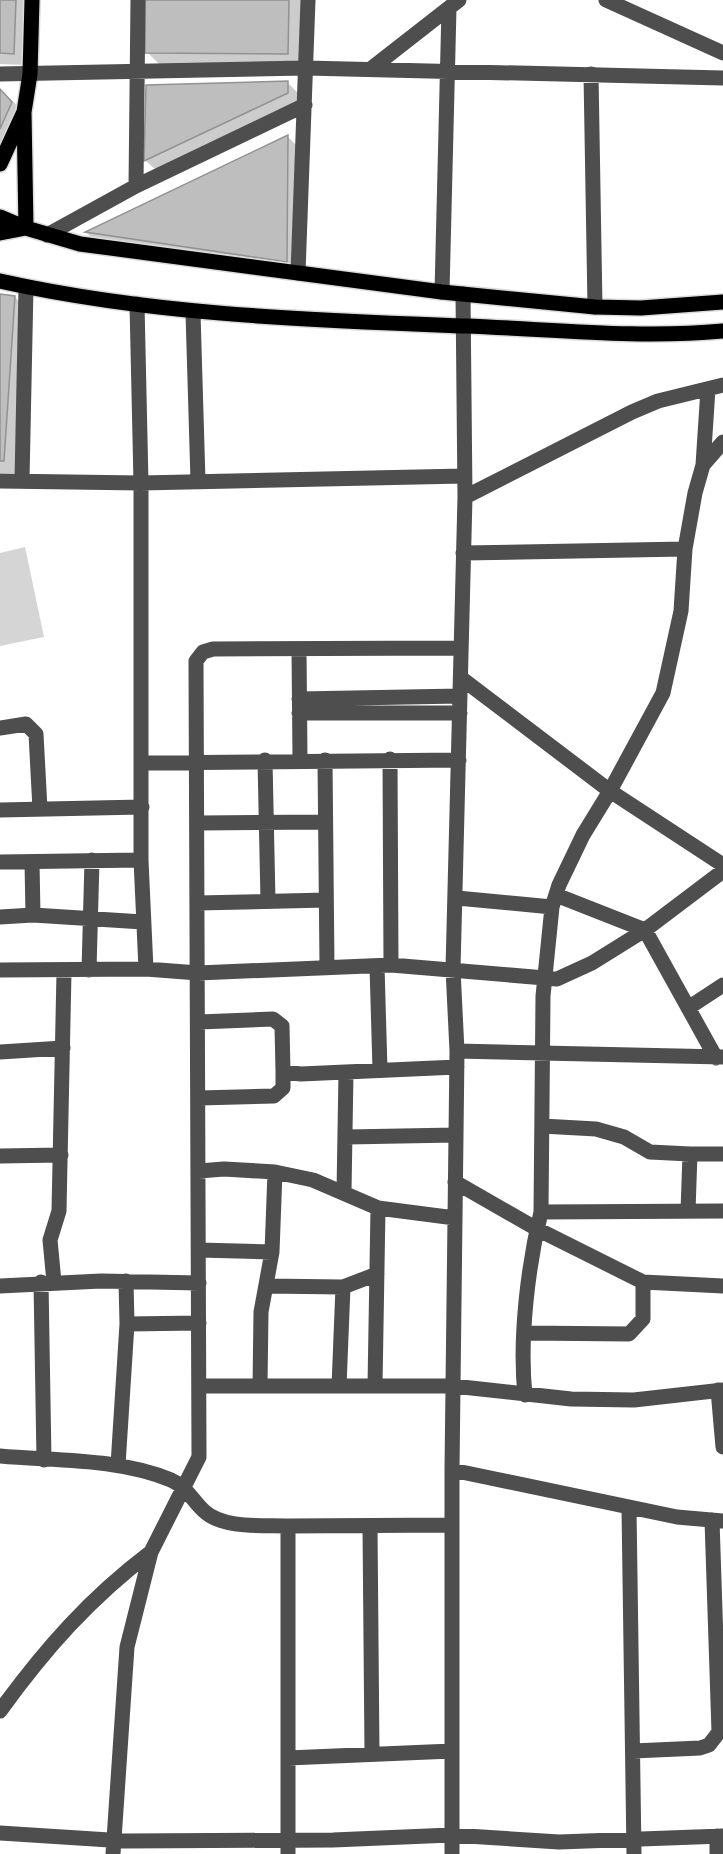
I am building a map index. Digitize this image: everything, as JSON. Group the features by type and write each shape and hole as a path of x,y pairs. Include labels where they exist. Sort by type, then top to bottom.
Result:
{"main road":[{"path":"26,228 24,112 30,74 32,0"},
{"path":"0,164 24,112"},
{"path":"0,217 47,235 117,250 442,292 595,307 641,308 723,302"},
{"path":"0,233 26,228"},
{"path":"0,281 193,313 330,322 667,336 723,332"}],"street":[{"path":"136,186 138,0"},
{"path":"298,273 308,0"},
{"path":"606,0 723,53"},
{"path":"372,68 454,4"},
{"path":"442,292 448,72 454,4"},
{"path":"0,74 138,69 372,68 448,72 723,78"},
{"path":"591,74 595,307"},
{"path":"47,235 136,186 305,105"},
{"path":"22,480 26,287"},
{"path":"452,1854 452,1470 457,1059 453,969 457,898 465,497 463,294"},
{"path":"137,304 141,483 143,762 141,860 146,969"},
{"path":"193,313 198,481"},
{"path":"465,497 632,412 658,401 715,387 703,465 689,519 681,611 663,693 610,791 583,835 554,901 544,980 541,1212 531,1260 522,1365 525,1395"},
{"path":"703,465 723,442"},
{"path":"0,481 141,483 464,476"},
{"path":"463,553 685,549"},
{"path":"113,1847 127,1647 151,1552 199,1457 201,1386 199,824 196,661 199,655 213,649 461,648"},
{"path":"299,649 300,760"},
{"path":"461,678 610,791 723,865"},
{"path":"299,706 460,696"},
{"path":"299,706 460,713"},
{"path":"0,728 26,724 36,734 40,809"},
{"path":"380,1070 390,759"},
{"path":"265,760 268,901"},
{"path":"324,760 327,967"},
{"path":"143,762 459,760"},
{"path":"0,810 142,807"},
{"path":"199,824 325,822"},
{"path":"89,970 92,860"},
{"path":"0,862 141,860"},
{"path":"32,862 33,915"},
{"path":"0,970 64,972 146,969 198,973 384,965 453,969 557,980 573,973 645,930 723,871"},
{"path":"457,898 554,901 645,930 688,1008 719,1058"},
{"path":"198,903 326,900"},
{"path":"0,917 33,915 143,922"},
{"path":"44,1460 50,1240 60,1211 64,972"},
{"path":"688,1008 723,985"},
{"path":"199,1022 269,1018 278,1022 282,1026 283,1072 283,1088 274,1096 199,1098"},
{"path":"0,1052 63,1048"},
{"path":"283,1072 380,1070 457,1059 543,1054 719,1058"},
{"path":"344,1192 346,1072"},
{"path":"542,1126 596,1129 624,1137 650,1152 723,1154"},
{"path":"346,1137 456,1135"},
{"path":"688,1210 690,1154"},
{"path":"0,1156 60,1155"},
{"path":"199,1171 224,1169 275,1173 313,1180 378,1208 455,1218"},
{"path":"260,1386 261,1312 272,1252 275,1173"},
{"path":"456,1182 537,1229 643,1282 723,1286"},
{"path":"375,1386 378,1208"},
{"path":"541,1212 723,1211"},
{"path":"199,1250 272,1252"},
{"path":"267,1286 343,1287 377,1275"},
{"path":"118,1465 127,1324 126,1281"},
{"path":"0,1286 48,1282 199,1282"},
{"path":"525,1333 629,1334 643,1319 643,1282"},
{"path":"339,1386 343,1287"},
{"path":"127,1324 199,1323"},
{"path":"201,1386 453,1386 571,1400 634,1400 720,1390 723,1447"},
{"path":"0,1456 118,1465 156,1475 183,1486 205,1512 218,1519 288,1526 452,1525"},
{"path":"452,1470 629,1508 717,1520 721,1721 718,1732 715,1739 700,1748 633,1751"},
{"path":"629,1508 634,1846"},
{"path":"288,1526 288,1847"},
{"path":"370,1526 372,1754"},
{"path":"0,1711 46,1649 77,1615 151,1552"},
{"path":"288,1758 452,1751"},
{"path":"0,1833 113,1847 288,1847 451,1835 551,1848 634,1846 720,1836 717,1854"}],"shaded area":[{"path":"25,547 44,637 0,646 0,553"}],"building":[{"path":"0,0 16,0 14,54 0,53"},
{"path":"145,0 289,0 288,54 145,53"},
{"path":"288,81 288,93 144,161 146,85"},
{"path":"0,89 12,102 0,129"},
{"path":"288,135 287,262 85,232"},
{"path":"0,294 15,296 4,461 0,461"}]}
